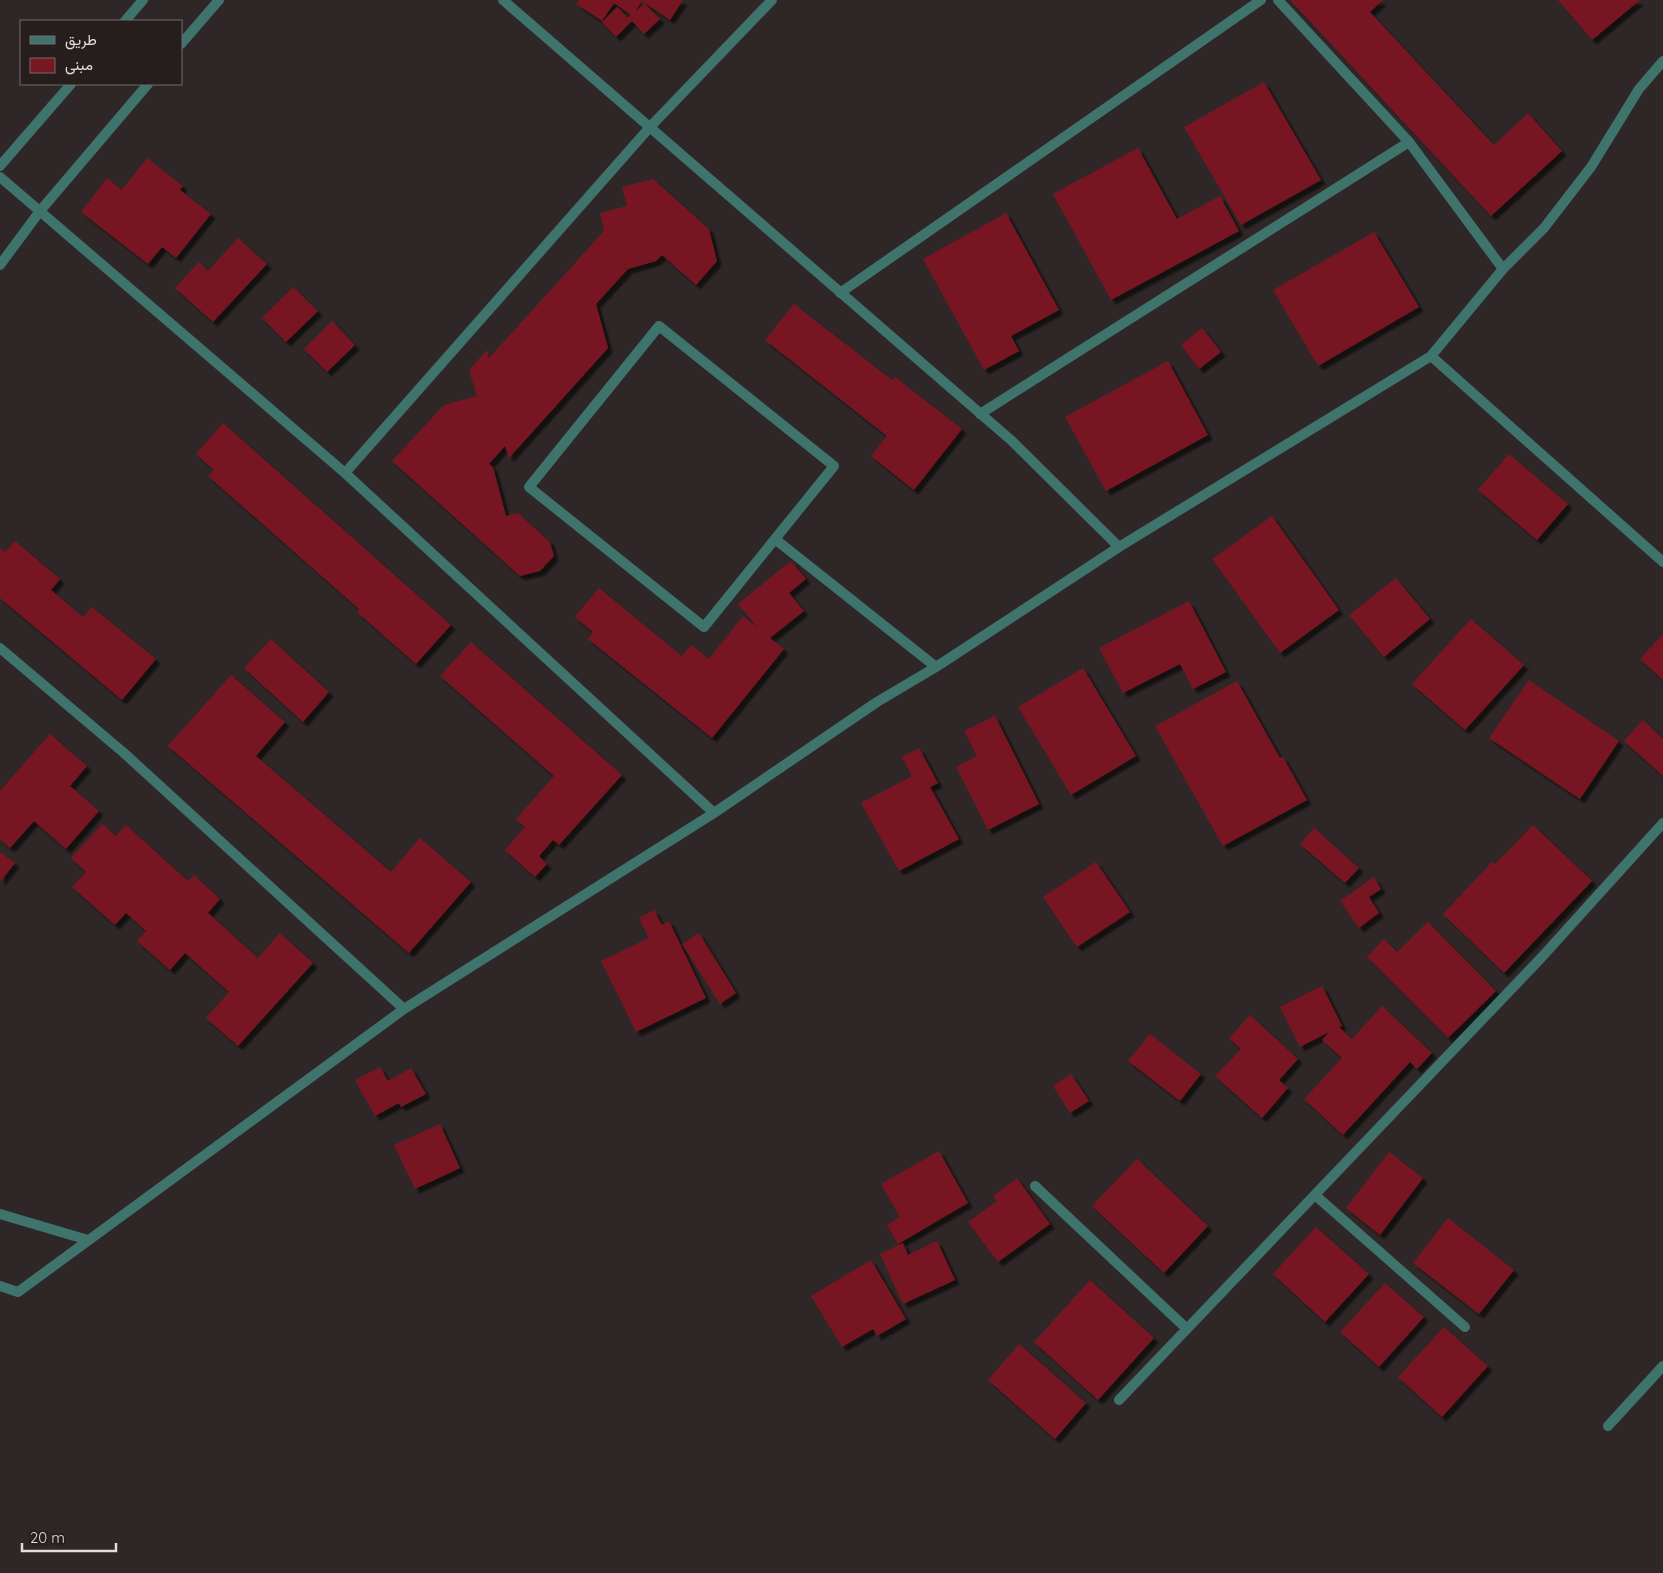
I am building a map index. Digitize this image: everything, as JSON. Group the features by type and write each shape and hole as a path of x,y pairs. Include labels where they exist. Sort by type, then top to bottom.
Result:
{"street":[{"path":"126,20 143,0"},
{"path":"182,43 219,0"},
{"path":"503,0 1012,441 1119,547"},
{"path":"345,473 650,127 772,0"},
{"path":"840,293 1260,0"},
{"path":"1278,0 1408,142 1503,269"},
{"path":"0,1286 18,1292 404,1009 714,813 877,702 936,667 1119,547 1432,356 1503,269 1544,228 1592,167 1639,89 1663,61"},
{"path":"0,166 70,85"},
{"path":"0,266 40,211 147,85"},
{"path":"980,414 1408,142"},
{"path":"0,177 345,473 714,813"},
{"path":"659,326 834,466 775,539 704,627 529,487 659,326"},
{"path":"1432,356 1663,562"},
{"path":"775,539 936,667"},
{"path":"0,648 124,753 404,1009"},
{"path":"1119,1400 1541,958 1663,823"},
{"path":"1035,1186 1187,1329"},
{"path":"1314,1196 1465,1327"},
{"path":"0,1214 88,1240"},
{"path":"1608,1426 1663,1366"}],"building":[{"path":"579,0 683,0 670,20 642,1 635,12 644,3 660,19 644,34 632,21 616,37 602,22 617,7 628,18 631,15 614,3 602,21 576,4"},
{"path":"1290,0 1383,0 1370,12 1494,145 1528,113 1562,151 1491,216"},
{"path":"1558,0 1640,0 1592,40"},
{"path":"1264,82 1321,180 1241,225 1184,127"},
{"path":"1138,148 1177,219 1220,196 1239,231 1111,300 1053,194"},
{"path":"147,158 183,186 180,190 211,214 176,258 162,247 148,264 81,212 107,178 122,190"},
{"path":"653,179 709,229 717,261 696,285 662,255 656,261 628,269 596,304 608,348 509,458 505,446 489,464 493,467 506,516 518,513 550,542 554,556 540,571 520,576 392,461 444,405 477,396 469,370 487,350 489,358 604,231 600,213 627,206 622,187"},
{"path":"1006,213 1059,310 1011,336 1019,351 984,370 923,259"},
{"path":"1374,232 1419,307 1318,366 1273,290"},
{"path":"238,238 267,264 213,322 175,288 199,262 208,271"},
{"path":"293,287 318,311 286,342 262,318"},
{"path":"794,304 892,380 895,377 962,429 914,490 871,456 887,436 765,340"},
{"path":"332,321 355,345 327,372 304,349"},
{"path":"1202,328 1221,352 1199,369 1181,345"},
{"path":"1168,361 1208,435 1106,491 1065,417"},
{"path":"223,423 451,625 416,664 357,612 359,609 208,476 214,470 196,454"},
{"path":"1509,454 1568,504 1537,540 1478,490"},
{"path":"1272,516 1339,610 1280,653 1212,559"},
{"path":"15,541 60,579 51,590 83,617 92,607 156,659 122,700 0,598 0,548 5,552"},
{"path":"791,561 806,579 789,593 804,611 770,638 784,649 712,738 588,639 593,632 575,617 599,588 682,656 691,645 709,659 743,616 758,628 738,604"},
{"path":"1396,578 1430,619 1384,657 1349,615"},
{"path":"1189,601 1226,672 1193,689 1180,664 1123,693 1099,648"},
{"path":"1471,619 1524,665 1465,730 1412,684"},
{"path":"1663,634 1663,680 1640,659"},
{"path":"271,639 329,692 303,722 244,668"},
{"path":"471,642 622,775 559,845 553,840 539,856 547,864 535,877 505,850 525,827 516,819 554,776 440,676"},
{"path":"1083,668 1136,756 1071,795 1018,707"},
{"path":"231,675 285,722 256,756 391,872 420,838 471,882 409,953 168,746"},
{"path":"1529,680 1619,741 1580,799 1489,738"},
{"path":"1237,681 1280,758 1283,757 1307,800 1223,846 1155,726"},
{"path":"995,716 1039,804 988,830 956,767 977,756 964,731"},
{"path":"1643,720 1663,739 1663,776 1624,741"},
{"path":"50,734 87,766 70,786 99,811 66,849 34,821 10,848 0,839 0,791"},
{"path":"919,748 938,783 930,787 959,839 899,871 861,803 912,776 902,757"},
{"path":"102,824 116,836 126,825 188,881 194,875 220,899 208,913 258,958 280,933 313,963 238,1046 206,1018 229,992 185,953 170,970 137,941 146,931 126,913 115,925 72,887 86,872 71,858"},
{"path":"1533,825 1592,881 1504,973 1443,914 1492,862 1495,864"},
{"path":"1314,828 1359,868 1345,883 1300,844"},
{"path":"0,852 15,863 0,882"},
{"path":"1096,862 1130,912 1077,947 1043,897"},
{"path":"1374,877 1381,889 1369,897 1379,913 1359,928 1340,901"},
{"path":"654,910 662,925 669,921 706,998 636,1032 601,961 649,938 639,918"},
{"path":"1428,922 1496,991 1448,1038 1367,957 1384,939 1397,952"},
{"path":"699,933 736,993 720,1004 682,944"},
{"path":"1322,986 1342,1026 1339,1027 1352,1039 1382,1006 1432,1053 1417,1069 1410,1062 1343,1135 1304,1099 1342,1058 1322,1040 1329,1032 1300,1047 1280,1007"},
{"path":"1250,1015 1298,1059 1279,1080 1288,1088 1262,1118 1215,1076 1241,1049 1229,1038"},
{"path":"1150,1034 1201,1074 1180,1101 1128,1061"},
{"path":"380,1067 388,1081 411,1068 426,1094 401,1107 399,1103 375,1116 355,1080"},
{"path":"1071,1074 1089,1101 1070,1113 1053,1086"},
{"path":"440,1124 460,1168 415,1189 394,1145"},
{"path":"939,1151 968,1203 898,1244 887,1225 900,1217 881,1184"},
{"path":"1389,1152 1423,1178 1380,1235 1346,1208"},
{"path":"1137,1159 1208,1226 1164,1273 1092,1206"},
{"path":"1017,1178 1050,1224 998,1262 968,1222 997,1201 993,1196"},
{"path":"1448,1218 1514,1270 1479,1314 1413,1263"},
{"path":"1316,1227 1369,1274 1325,1322 1273,1274"},
{"path":"937,1241 955,1280 903,1304 880,1254 903,1243 908,1255"},
{"path":"871,1260 906,1319 877,1336 873,1329 842,1347 811,1296"},
{"path":"1090,1280 1154,1338 1098,1400 1034,1342"},
{"path":"1385,1283 1424,1317 1379,1367 1340,1332"},
{"path":"1444,1327 1488,1366 1442,1417 1398,1377"},
{"path":"1019,1344 1086,1403 1055,1439 988,1380"}]}
